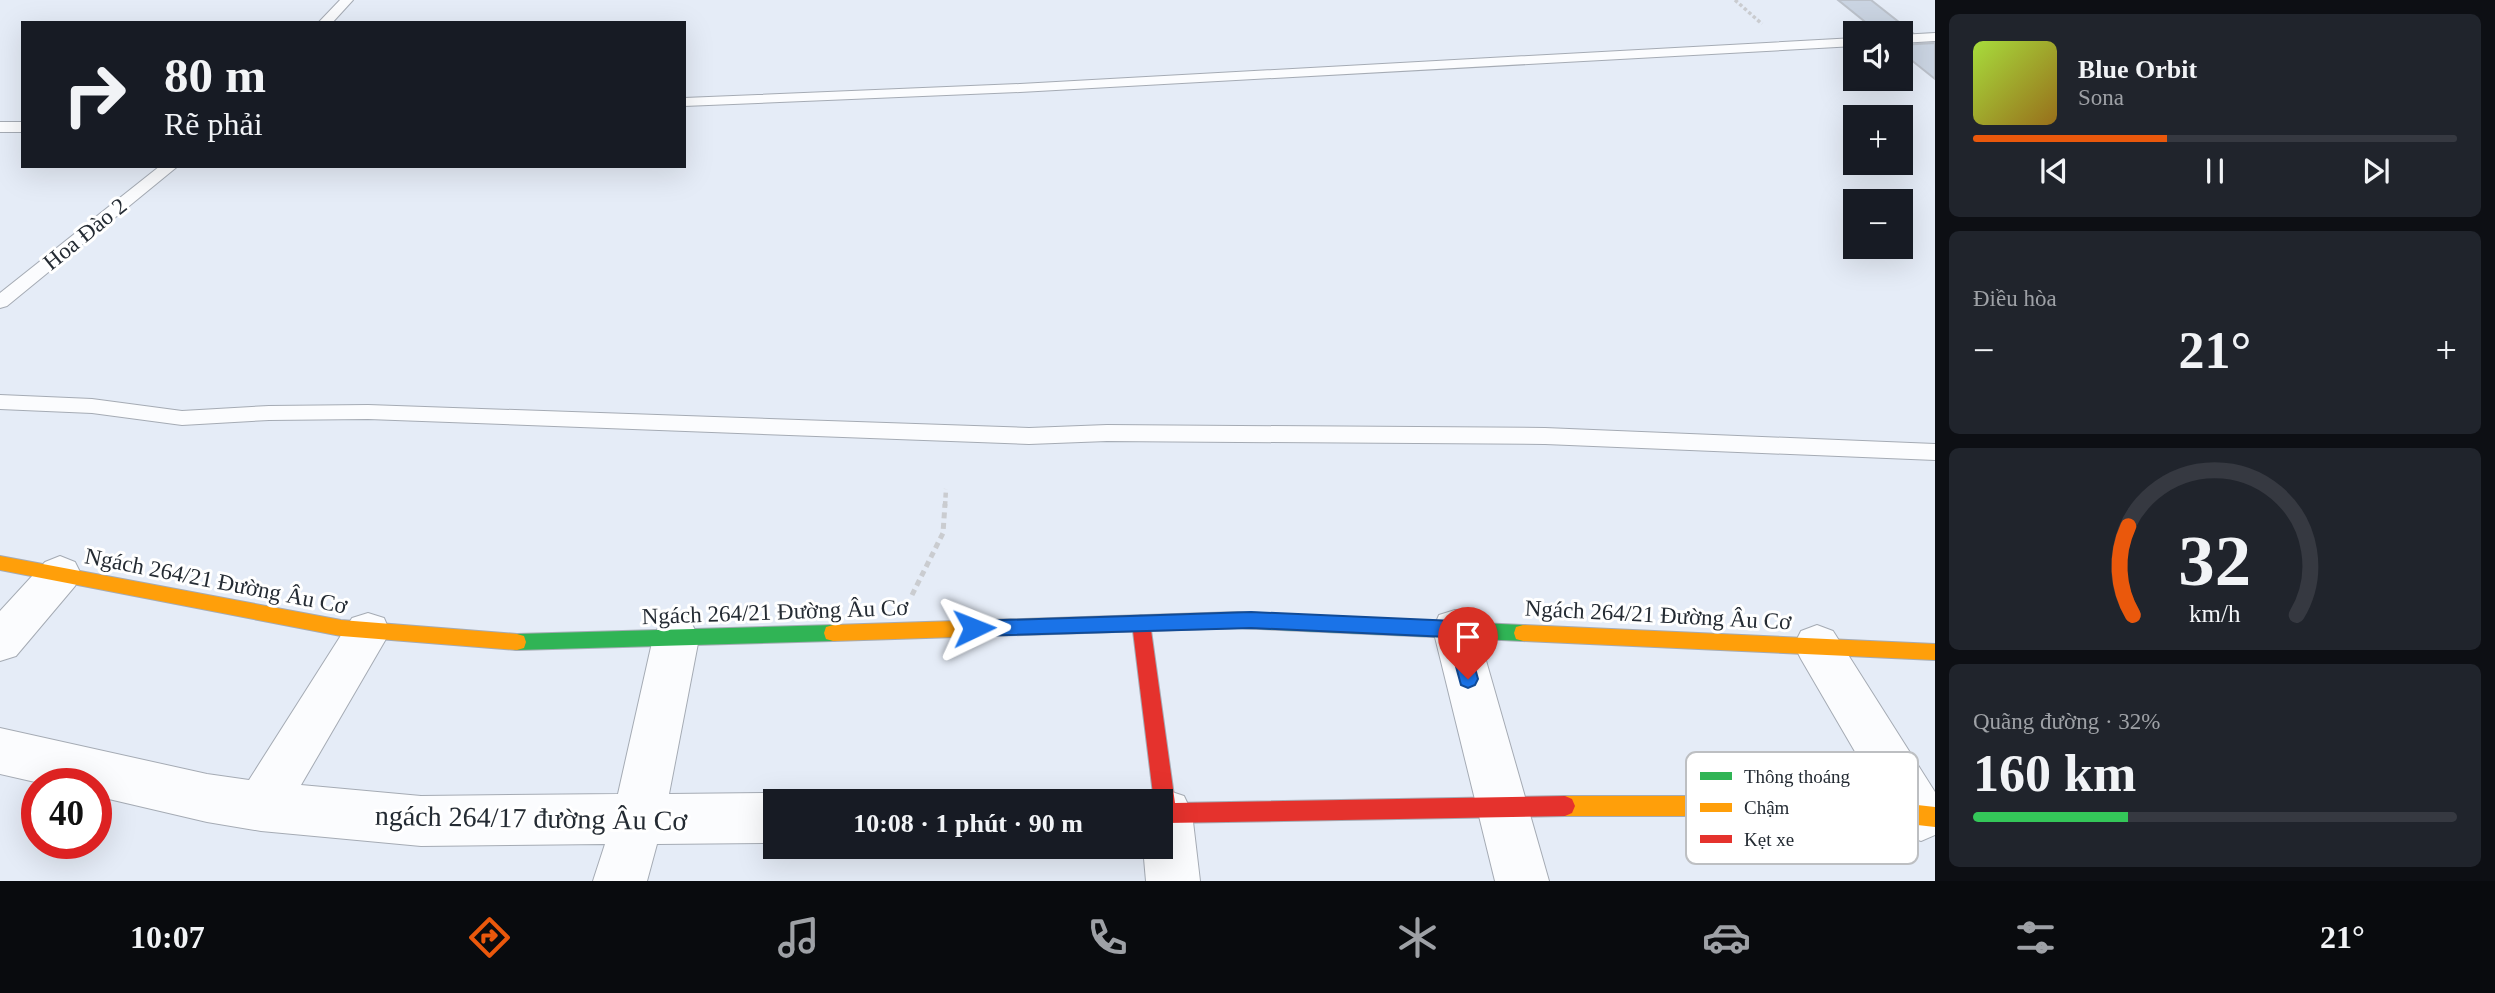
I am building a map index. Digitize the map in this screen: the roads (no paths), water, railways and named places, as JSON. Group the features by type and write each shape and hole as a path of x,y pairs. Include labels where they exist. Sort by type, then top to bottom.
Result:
{"street":[{"name":"Ngách 264/21 Đường Âu Cơ","path":"0,563 368,632 525,643 1251,620 1935,652"},
{"path":"0,642 60,574"},
{"path":"1141,623 1160,789"},
{"path":"1455,629 1522,881"},
{"path":"261,806 368,632"},
{"path":"620,881 638,821 676,638"},
{"path":"1817,645 1886,752"},
{"name":"ngách 264/17 đường Âu Cơ","path":"0,751 156,788 261,806 421,821 763,818"},
{"path":"1918,801 1928,816"},
{"path":"1173,813 1501,806 1686,806"},
{"path":"1170,859 1173,881"}],"lane":[{"path":"326,21 347,0"},
{"path":"1913,38 1935,37"},
{"path":"686,102 1007,88 1843,42"},
{"path":"0,127 21,127"},
{"name":"Hoa Đào 2","path":"0,302 168,168"},
{"path":"0,402 92,406 182,418 269,413 368,412 1028,436 1107,433 1545,436 1935,452"}]}
